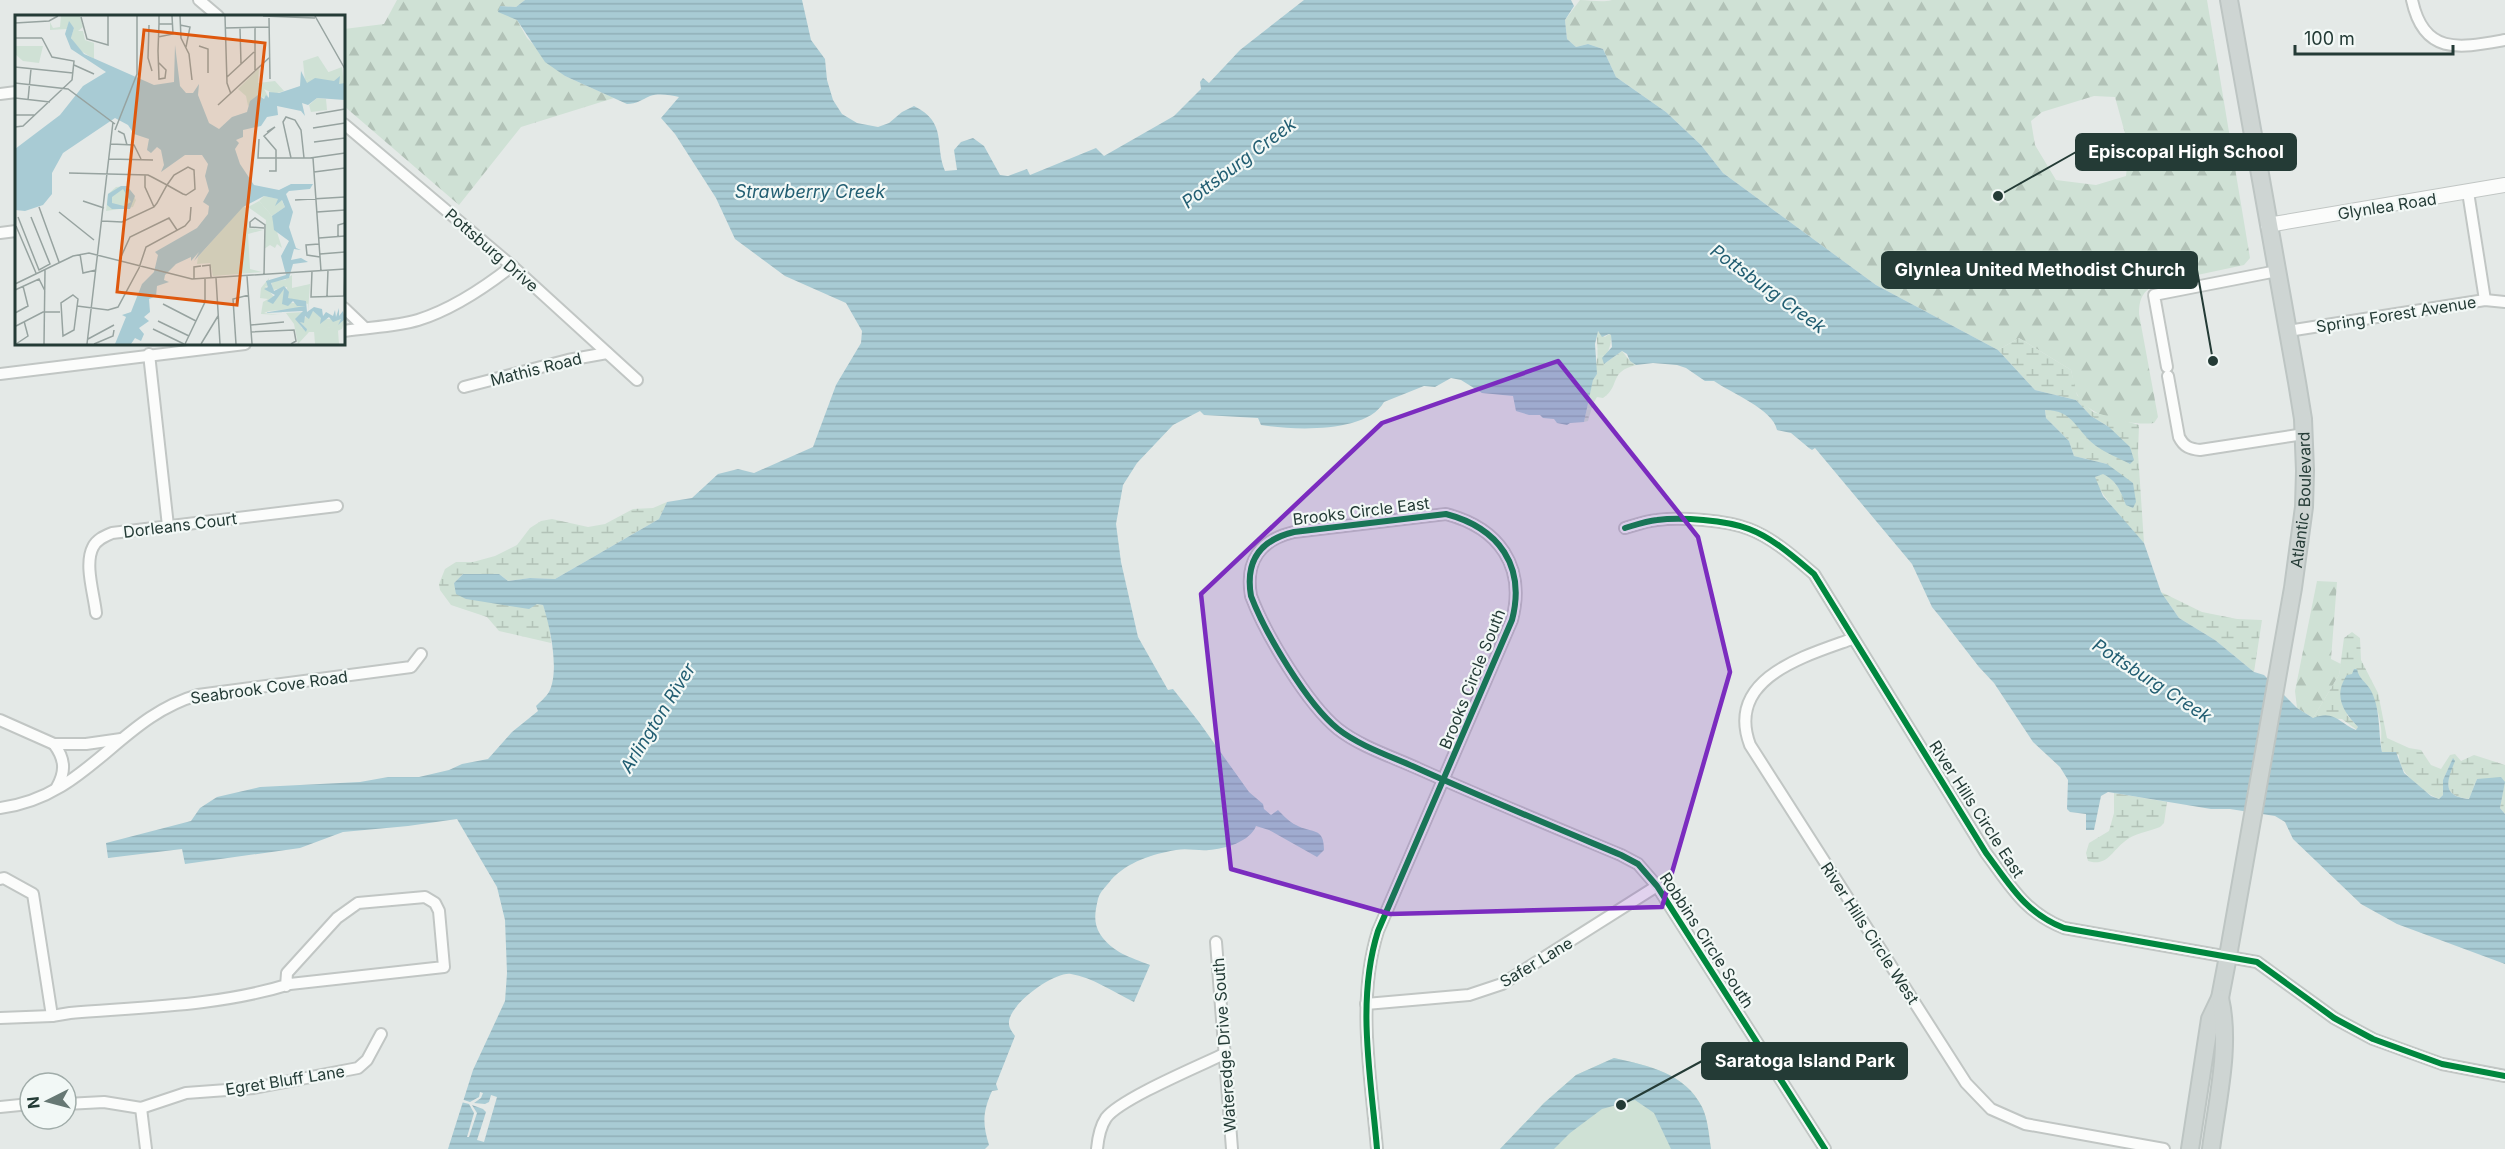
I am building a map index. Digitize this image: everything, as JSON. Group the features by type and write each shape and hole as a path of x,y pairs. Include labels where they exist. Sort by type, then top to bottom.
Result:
{"main road":[{"name":"Atlantic Boulevard","path":"2190,1149 2210,1019 2220,998 2252,823 2304,507 2304,434 2229,0"},
{"name":"Atlantic Boulevard","path":"2211,1149 2221,1075 2224,1018 2220,998"}],"street":[{"path":"199,0 217,15"},
{"path":"2412,0 2421,26 2433,39 2443,45 2473,46 2505,40"},
{"path":"0,94 15,92"},
{"name":"Pottsburg Drive","path":"345,125 512,266 637,380"},
{"name":"Glynlea Road","path":"2268,225 2505,186"},
{"path":"2468,192 2485,300"},
{"path":"0,234 15,231"},
{"path":"345,330 417,320 452,306 488,285 512,266"},
{"path":"2277,271 2154,295 2179,437 2183,445 2190,449 2200,450 2304,434"},
{"name":"Spring Forest Avenue","path":"2288,331 2485,300 2505,302"},
{"path":"345,309 365,328"},
{"path":"0,374 235,345"},
{"name":"Mathis Road","path":"464,387 568,360 607,353"},
{"path":"149,354 168,526"},
{"name":"Dorleans Court","path":"96,613 90,559 94,545 112,533 337,506"},
{"name":"Brooks Circle East","path":"1254,559 1259,550 1279,535 1429,514 1446,514 1462,518 1483,529 1496,540 1505,553"},
{"name":"River Hills Circle East","path":"1625,528 1655,520 1669,520 1724,523 1750,529 1795,557 1814,574 1986,853 2017,895 2044,920 2064,928 2257,962 2334,1018 2373,1039 2442,1064 2505,1076"},
{"name":"Brooks Circle South","path":"1377,1149 1366,1004 1368,973 1378,931 1512,620 1517,589 1513,570 1505,553"},
{"name":"Robbins Circle South","path":"1254,559 1248,583 1256,609 1297,680 1324,716 1339,730 1359,742 1638,864 1657,886 1825,1149"},
{"name":"River Hills Circle West","path":"1852,639 1797,659 1755,690 1745,712 1746,734 1750,745 1966,1083 1980,1099 1991,1109 2025,1124 2164,1149"},
{"name":"Seabrook Cove Road","path":"0,808 40,798 56,790 93,765 121,739 159,710 178,700 198,695 411,667 421,654"},
{"path":"0,720 54,744 86,744 121,739"},
{"path":"54,744 62,754 64,768 56,790"},
{"path":"0,879 4,878 33,894 52,1017"},
{"name":"Safer Lane","path":"1366,1004 1484,992 1502,984 1657,886"},
{"path":"0,1018 52,1017 69,1013 183,1004 261,993 286,986 444,967 439,911 435,903 425,897 358,903 338,918 287,973 286,986"},
{"name":"Wateredge Drive South","path":"1216,942 1232,1149"},
{"name":"Egret Bluff Lane","path":"78,1103 104,1102 141,1108 186,1093 254,1088 358,1068 367,1060 381,1034"},
{"path":"1097,1149 1099,1133 1106,1118 1123,1103 1224,1054"},
{"path":"0,1107 18,1105"},
{"path":"141,1108 146,1149"}],"highlighted area":[{"path":"1558,361 1698,537 1730,672 1662,907 1390,914 1231,869 1201,594 1382,423"}],"green space":[{"path":"397,0 525,0 516,7 500,6 517,20 527,38 565,76 614,98 521,127 459,205 345,107 345,29 384,24"},
{"path":"1580,0 2207,0 2250,258 2244,265 2160,283 2146,291 2141,298 2139,314 2158,417 2154,423 2144,424 2111,418 2090,409 2082,402 2076,391 2071,370 2019,338 1998,350 1876,285 1723,173 1701,145 1666,112 1616,77 1603,49 1588,44 1576,47 1567,39 1565,20","holes":["2094,96 2115,97 2129,148 2126,176 2096,185 2056,180 2035,145 2031,121 2042,112"]},
{"path":"1597,331 1605,337 1611,335 1611,343 1604,364 1622,351 1636,365 1618,375 1612,389 1603,398 1597,397 1588,421 1584,422 1593,379 1597,374 1595,366 1598,354"},
{"path":"2019,338 2071,370 2077,395 2093,412 2139,425 2138,453 2144,543 2120,518 2096,484 2095,477 2103,473 2108,476 2118,486 2126,504 2133,508 2107,464 2074,456 2069,441 2046,418 2045,409 2063,413 2078,426 2109,427 2091,416 2076,400 2035,390 1998,350"},
{"path":"667,502 659,519 555,579 530,578 508,581 499,574 463,574 454,583 543,605 549,622 551,643 499,631 487,617 451,605 440,590 439,584 445,569 456,562 473,562 495,556 517,545 530,528 541,521 552,519 588,527 605,524 633,509 653,508"},
{"path":"2317,581 2337,582 2331,659 2341,664 2339,675 2313,718 2297,708 2295,691"},
{"path":"2161,592 2202,612 2237,619 2262,620 2254,672 2215,640 2179,618"},
{"path":"2352,632 2360,638 2361,660 2378,693 2387,738 2409,748 2421,750 2431,765 2441,769 2450,755 2455,754 2461,761 2474,755 2505,765 2505,814 2500,808 2504,783 2477,779 2469,799 2454,795 2450,791 2448,781 2453,759 2443,780 2443,795 2439,799 2413,781 2403,768 2399,755 2382,752 2381,728 2376,707 2367,688 2358,677 2347,715 2358,727 2357,730 2342,719 2313,718 2339,675 2344,638"},
{"path":"2114,793 2167,802 2164,823 2160,827 2127,839 2105,860 2088,861 2086,853 2089,843 2109,831 2114,813"},
{"path":"1614,1058 1653,1068 1686,1086 1695,1095 1704,1112 1711,1149 1500,1149 1544,1103 1576,1075"}],"water":[{"path":"525,0 802,0 811,40 825,59 827,80 833,100 842,114 857,123 878,127 889,123 914,106 925,113 936,127 945,171 957,170 954,150 961,142 973,138 984,146 1000,175 1008,176 1027,169 1030,175 1096,148 1104,156 1174,116 1201,89 1200,82 1203,78 1209,83 1240,50 1304,0 1571,0 1574,6 1565,20 1567,39 1576,47 1588,44 1603,49 1616,77 1666,112 1701,145 1723,173 1876,285 1998,350 2035,390 2076,400 2091,416 2109,427 2130,447 2134,460 2130,464 2096,446 2069,417 2055,411 2045,410 2046,418 2069,441 2074,456 2107,464 2133,483 2136,502 2133,508 2126,505 2120,490 2112,480 2103,474 2095,477 2103,496 2144,543 2161,592 2179,618 2215,640 2254,672 2264,675 2297,708 2313,718 2332,716 2356,730 2358,727 2344,709 2340,696 2347,675 2357,669 2374,696 2382,752 2396,752 2404,773 2431,796 2439,799 2443,795 2443,780 2453,758 2455,761 2448,786 2454,795 2469,799 2477,779 2501,777 2505,782 2500,808 2505,814 2505,964 2397,924 2361,904 2293,839 2285,822 2275,816 2230,809 2211,809 2108,792 2101,796 2094,830 2086,830 2086,814 2070,812 2067,809 2068,780 2060,767 2033,742 1994,683 1932,607 1912,564 1815,448 1812,450 1791,433 1777,430 1774,422 1760,408 1714,381 1705,381 1686,368 1653,363 1636,365 1622,351 1604,364 1602,358 1612,347 1611,335 1602,337 1598,331 1595,344 1597,374 1593,380 1584,422 1567,425 1540,415 1529,415 1516,411 1513,396 1482,393 1461,380 1451,378 1435,387 1424,386 1384,402 1375,412 1345,425 1308,428 1274,427 1261,425 1258,418 1204,415 1200,411 1173,425 1137,463 1123,485 1116,524 1121,562 1138,637 1168,690 1173,689 1249,792 1263,804 1264,809 1271,815 1278,810 1293,824 1319,834 1322,837 1324,850 1317,857 1269,830 1256,826 1248,836 1229,846 1209,850 1180,849 1158,854 1141,860 1117,874 1099,896 1096,921 1100,934 1110,946 1122,954 1150,965 1134,1002 1095,982 1071,974 1044,983 1024,999 1010,1016 1009,1026 1015,1036 996,1084 998,1090 992,1091 987,1105 984,1124 989,1145 985,1149 448,1149 473,1070 505,1001 507,973 505,920 497,887 457,819 343,832 300,848 185,864 182,849 108,858 106,843 191,821 200,808 217,797 260,787 360,782 388,777 419,777 488,759 512,732 538,711 536,706 548,694 554,672 553,648 543,605 537,604 529,609 466,599 456,594 454,583 463,574 499,574 508,581 530,578 555,579 659,519 667,502 692,498 718,474 738,469 754,473 813,447 836,385 861,343 862,331 846,303 785,276 735,239 716,198 675,134 661,118 679,97 657,95 627,104 565,76 545,62 517,20 498,12 500,6 516,7"},
{"path":"1614,1058 1653,1068 1686,1086 1695,1095 1704,1112 1711,1149 1671,1149 1654,1113 1635,1100 1602,1109 1570,1133 1554,1149 1500,1149 1544,1103 1576,1075"}],"pier":[{"path":"480,1092 483,1093 481,1098 474,1103 485,1104 489,1102 491,1095 497,1097 484,1142 477,1140 486,1112 472,1105 477,1113 469,1137 467,1137 474,1113 469,1104 461,1102 461,1099 470,1102 479,1097"}],"cycle path":[{"path":"1377,1149 1366,1012 1371,958 1378,931 1512,620 1515,601 1515,583 1511,566 1494,539 1465,520 1446,514 1294,532 1272,540 1264,547 1253,562 1250,572 1251,596 1266,629 1288,667 1326,718 1357,741 1409,765 1419,769 1444,780 1495,802 1621,855 1638,864 1657,886 1825,1149"},
{"path":"1625,528 1641,523 1678,519 1716,521 1739,526 1775,543 1814,574 1986,853 2019,897 2050,922 2064,928 2257,962 2334,1018 2373,1039 2442,1064 2505,1076"}],"place":[{"name":"Episcopal High School","path":"1998,196"},
{"name":"Glynlea United Methodist Church","path":"2213,361"},
{"name":"Saratoga Island Park","path":"1621,1105"}],"water label":[{"name":"Pottsburg Creek","path":"1239,163"},
{"name":"Strawberry Creek","path":"810,192"},
{"name":"Pottsburg Creek","path":"1768,289"},
{"name":"Pottsburg Creek","path":"2152,681"},
{"name":"Arlington River","path":"658,718"}]}
